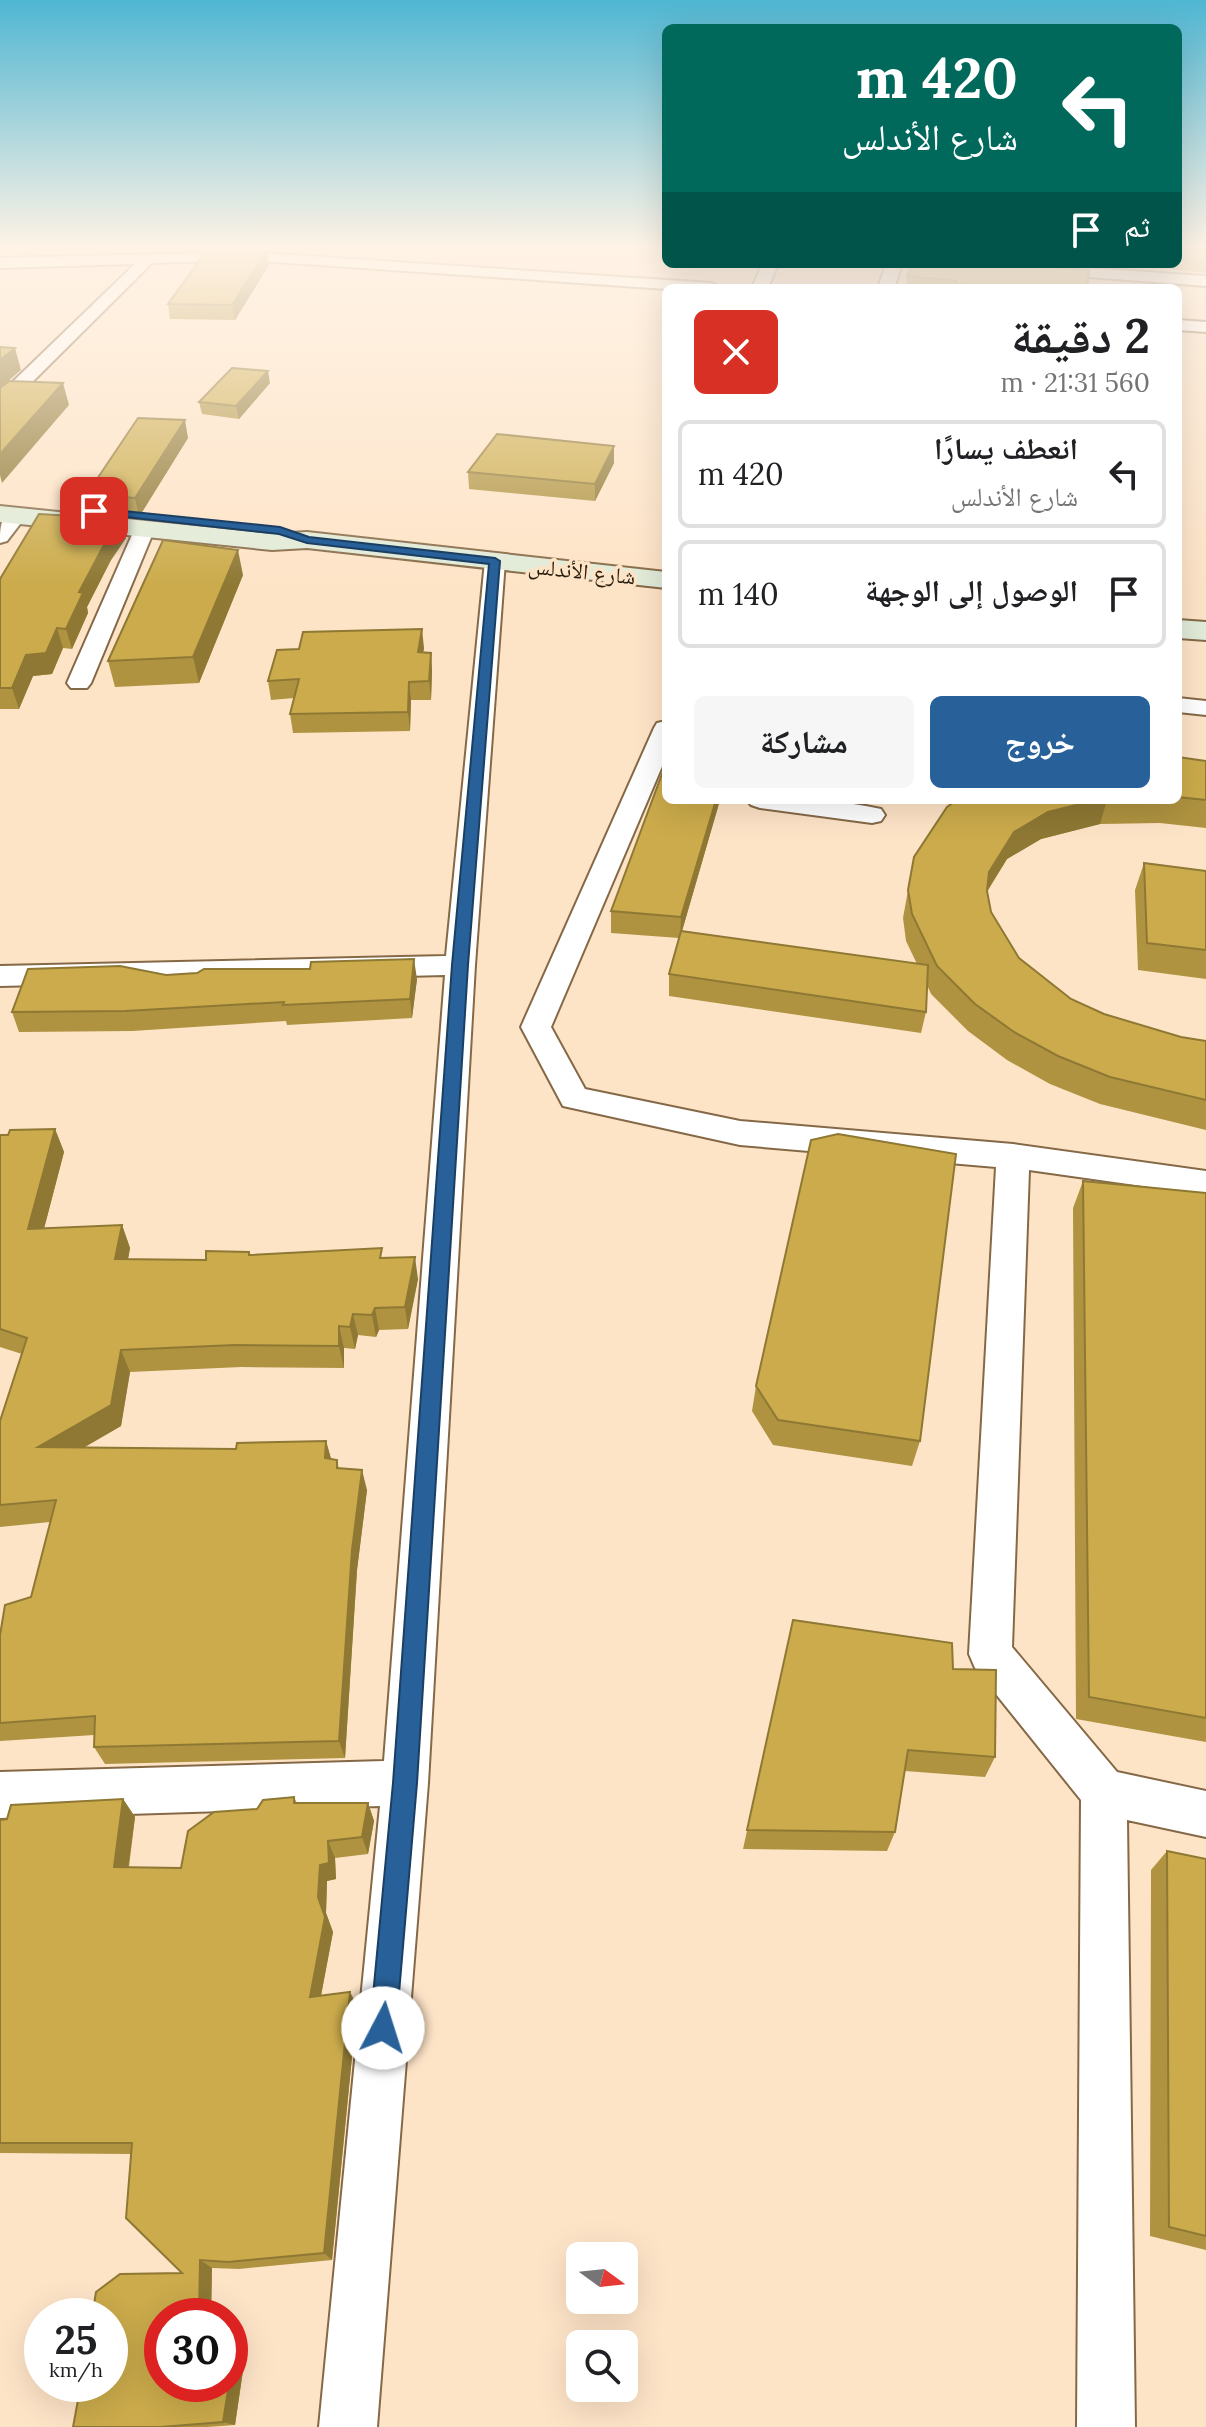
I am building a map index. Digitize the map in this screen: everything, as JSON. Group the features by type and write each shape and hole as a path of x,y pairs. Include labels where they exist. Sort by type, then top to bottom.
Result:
{"main road":[{"name":"شارع الأندلس","path":"6,510 272,542 307,540 662,580"},
{"name":"شارع الأندلس","path":"6,510 280,531 307,540"},
{"path":"1182,629 1206,631"}],"street":[{"path":"0,404 44,361"},
{"path":"0,537 6,510"},
{"path":"79,683 145,528"},
{"path":"348,2427 405,1783 460,965 495,561"},
{"path":"1182,705 1206,708"},
{"path":"662,737 536,1027 574,1098 740,1133 1013,1156 1206,1183"},
{"path":"790,804 872,815"},
{"path":"0,976 460,965"},
{"path":"1013,1156 990,1654 1104,1792 1206,1814"},
{"path":"0,1795 405,1783"},
{"path":"1104,1792 1106,2427"}],"building":[{"path":"232,368 268,371 236,406 199,402"},
{"path":"9,381 63,383 0,454 0,388"},
{"path":"138,418 185,420 135,498 87,494"},
{"path":"497,434 614,446 595,484 468,472"},
{"path":"39,514 122,519 106,541 79,592 83,593 66,629 57,628 46,653 26,655 12,688 0,688 0,579"},
{"path":"163,540 238,550 193,657 108,661"},
{"path":"422,629 418,652 431,653 429,681 409,682 408,712 290,714 299,679 268,681 277,650 299,649 303,632"},
{"path":"1182,758 1206,761 1206,800 1182,797"},
{"path":"662,774 662,804 715,804 681,917 611,911"},
{"path":"951,804 1080,804 1048,812 1014,832 989,872 987,891 991,912 1019,958 1071,999 1104,1014 1181,1037 1206,1041 1206,1100 1110,1077 1058,1056 1014,1032 975,1004 937,966 912,914 908,890 914,857"},
{"path":"1144,863 1206,871 1206,950 1147,943"},
{"path":"681,931 928,965 926,1012 669,974"},
{"path":"414,959 410,999 126,1011 12,1012 28,969 120,966 166,975 197,973 204,969 310,969 311,962"},
{"path":"55,1129 28,1229 122,1225 115,1259 206,1260 206,1251 249,1252 249,1255 382,1248 380,1258 415,1257 405,1307 375,1308 372,1315 353,1314 350,1327 339,1326 339,1346 235,1345 121,1350 111,1405 38,1447 236,1449 237,1443 326,1441 325,1458 337,1460 337,1468 362,1470 352,1550 339,1741 94,1747 95,1716 0,1723 0,1635 5,1605 31,1597 56,1500 0,1505 0,1421 27,1338 0,1329 0,1135 8,1135 10,1130"},
{"path":"838,1134 956,1154 920,1441 778,1420 756,1386 811,1140"},
{"path":"1083,1181 1206,1193 1206,1718 1089,1697"},
{"path":"793,1620 952,1643 953,1669 996,1670 995,1757 908,1750 895,1832 747,1830"},
{"path":"294,1797 294,1803 368,1803 362,1837 328,1841 329,1863 320,1865 318,1897 325,1917 310,1997 350,1992 324,2253 228,2262 200,2260 199,2298 144,2298 144,2402 226,2402 223,2422 161,2427 73,2427 78,2402 128,2402 128,2298 95,2298 96,2292 120,2274 182,2273 126,2218 132,2143 0,2143 0,1820 7,1819 11,1805 123,1799 114,1867 181,1868 188,1831 214,1812 257,1809 263,1800"},
{"path":"1167,1851 1206,1859 1206,2236 1169,2227"}],"route":[{"path":"94,511 280,531 307,540 495,561 460,965 405,1783 383,2028"}]}
